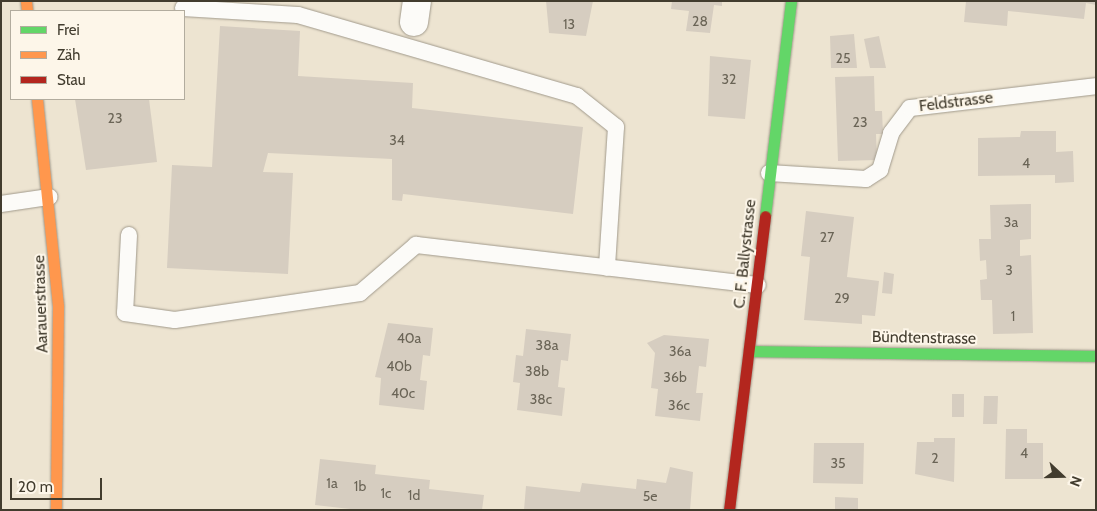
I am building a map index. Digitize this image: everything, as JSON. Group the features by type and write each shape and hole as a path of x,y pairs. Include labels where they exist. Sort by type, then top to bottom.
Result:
{"street":[{"name":"C. F. Ballystrasse","path":"729,510 751,351 769,173 791,1"},
{"name":"Aarauerstrasse","path":"37,100 49,197 58,307 56,510"},
{"name":"Bündtenstrasse","path":"751,351 1096,356"}],"lane":[{"path":"183,8 414,24 577,96 616,127 607,268"},
{"name":"Feldstrasse","path":"769,173 866,179 880,170 890,133 910,108 1096,86"},
{"path":"1,204 49,197"},
{"path":"129,235 125,314 175,320 360,293 416,245 758,286"}],"building":[{"path":"546,1 593,1 586,36 549,33"},
{"path":"672,1 722,1 722,6 714,5 710,33 686,31 689,11 671,9"},
{"path":"966,1 1096,1 1096,5 1086,3 1084,19 1008,11 1007,26 964,22"},
{"path":"220,26 300,31 298,76 413,83 412,108 583,127 573,214 403,194 402,201 392,200 392,159 268,153 263,172 293,173 288,274 167,268 172,165 212,167"},
{"path":"854,34 857,68 831,68 830,36"},
{"path":"879,36 886,68 870,68 864,39"},
{"path":"710,56 751,60 745,119 708,116"},
{"path":"874,76 875,111 882,111 883,134 876,134 877,160 838,161 835,77"},
{"path":"75,100 149,100 157,162 86,170"},
{"path":"1021,131 1056,131 1056,152 1073,151 1074,182 1055,183 1055,175 978,176 978,138 1020,137"},
{"path":"1031,204 1031,239 1020,240 1020,256 1031,255 1033,333 993,334 992,300 981,300 980,280 987,279 986,260 980,261 979,239 991,239 990,205"},
{"path":"806,211 854,217 847,277 879,281 875,316 862,315 862,324 804,320 810,257 801,256"},
{"path":"884,272 894,274 892,294 882,293"},
{"path":"388,323 433,328 430,356 423,355 420,380 427,381 424,410 379,405 381,378 375,377"},
{"path":"526,329 571,334 568,361 561,360 558,387 565,388 562,416 517,410 520,383 513,382 516,355 523,356"},
{"path":"664,335 709,339 706,367 699,366 696,393 703,393 700,421 655,416 658,389 651,388 655,353 647,343"},
{"path":"952,394 964,394 964,417 952,417"},
{"path":"984,396 998,396 997,424 983,424"},
{"path":"1006,429 1027,429 1027,443 1043,443 1043,479 1005,479"},
{"path":"934,438 955,438 954,482 915,474 917,442 934,442"},
{"path":"814,443 864,443 863,484 813,483"},
{"path":"320,459 376,465 375,474 430,480 429,489 484,495 482,510 359,510 315,505"},
{"path":"670,467 693,472 690,510 524,510 526,486 580,492 582,483 636,489 637,479 666,483"},
{"path":"835,497 858,498 858,510 835,510"}],"traffic: fast":[{"path":"765,216 791,1"},
{"path":"751,351 1096,356"}],"traffic: slow":[{"path":"26,1 27,10"},
{"path":"37,100 58,307 56,510"}],"traffic: jam":[{"path":"729,510 765,216"}]}
